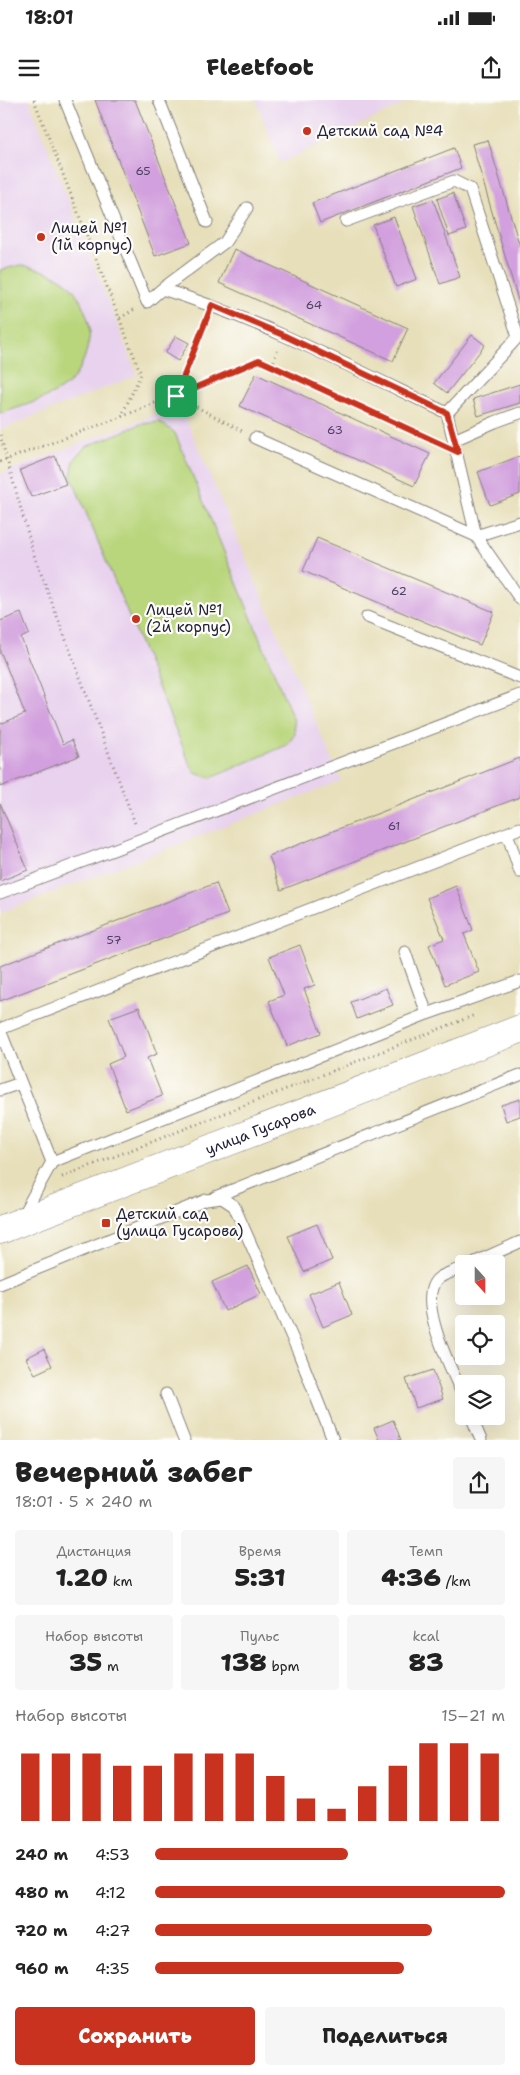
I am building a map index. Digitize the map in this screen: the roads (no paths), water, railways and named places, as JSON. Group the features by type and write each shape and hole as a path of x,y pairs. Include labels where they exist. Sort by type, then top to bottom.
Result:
{"street":[{"name":"улица Гусарова","path":"10,1227 520,1029"}],"lane":[{"path":"65,100 146,302 225,242 247,208"},
{"path":"159,100 207,222"},
{"path":"346,221 454,181 470,189 518,337 447,413"},
{"path":"162,289 212,305 283,335 447,413"},
{"path":"447,413 458,452 476,536 520,599"},
{"path":"454,440 494,422 520,413"},
{"path":"256,438 476,536 520,522"},
{"path":"368,616 520,678"},
{"path":"0,892 520,695"},
{"path":"52,1162 0,1030 520,828"},
{"path":"507,833 520,872"},
{"path":"405,952 427,1014"},
{"path":"10,1227 52,1162 427,1014 520,981"},
{"path":"0,1284 520,1074"},
{"path":"0,1090 21,1082"},
{"path":"206,1200 222,1198 234,1206 298,1351 333,1440"},
{"path":"492,1255 520,1242"},
{"path":"455,1271 438,1279 430,1292 431,1317 455,1376"},
{"path":"166,1394 184,1440"},
{"path":"475,1425 481,1440"}],"place":[{"name":"Детский сад №4","path":"307,131"},
{"name":"Лицей №1 (1й корпус)","path":"41,237"},
{"name":"Лицей №1 (2й корпус)","path":"136,619"},
{"name":"Детский сад (улица Гусарова)","path":"106,1223"}]}
